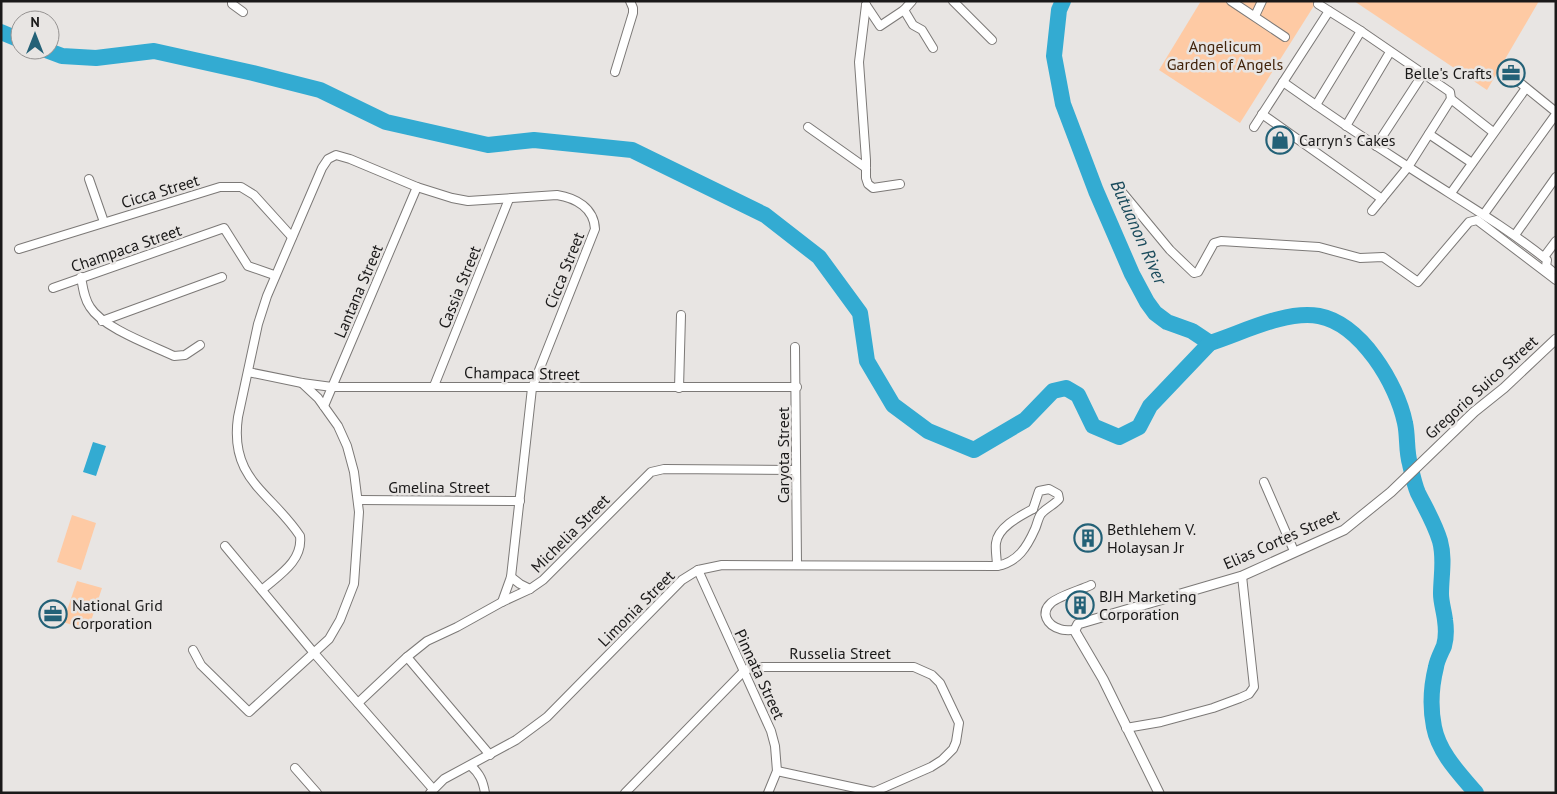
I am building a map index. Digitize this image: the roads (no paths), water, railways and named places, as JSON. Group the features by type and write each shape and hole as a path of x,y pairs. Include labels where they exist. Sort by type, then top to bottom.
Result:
{"street":[{"path":"232,1 232,4 244,12"},
{"path":"615,72 633,13 630,1"},
{"path":"865,3 880,26 904,10 912,1"},
{"path":"953,1 992,40"},
{"path":"1231,1 1285,37"},
{"path":"1255,16 1262,1"},
{"path":"865,3 859,62 866,178 868,184 874,188 900,184"},
{"path":"1318,4 1450,92 1451,98 1408,167 1372,211"},
{"path":"904,10 913,25 922,30 934,48"},
{"path":"1254,127 1329,11"},
{"path":"1316,105 1361,31"},
{"path":"1346,126 1390,52"},
{"path":"1484,214 1556,113 1503,69"},
{"path":"1376,146 1423,74"},
{"path":"1283,82 1376,146 1484,214 1515,235 1545,259 1556,260"},
{"path":"1451,193 1526,88"},
{"path":"1451,98 1493,132"},
{"path":"1262,114 1382,199"},
{"path":"808,127 866,168"},
{"path":"1429,134 1472,163"},
{"name":"Cicca Street","path":"262,590 297,558 301,544 300,536 257,488 247,472 237,448 237,423 258,324 274,276 322,168 328,159 336,155 350,158 417,187 452,198 468,201 556,195 567,197 588,209 595,218 595,229 532,388 512,577 502,602"},
{"path":"1515,235 1556,177"},
{"path":"89,179 104,222"},
{"name":"Cicca Street","path":"19,249 220,187 241,187 254,195 292,236"},
{"name":"Lantana Street","path":"324,406 417,187"},
{"path":"1122,192 1170,250 1194,273 1198,272 1214,243 1220,241 1319,247 1360,258 1379,256 1418,282 1469,222 1477,220 1556,280"},
{"name":"Cassia Street","path":"434,386 509,199"},
{"name":"Champaca Street","path":"53,288 224,228 248,266 274,276"},
{"path":"1556,241 1545,259 1546,266 1556,274"},
{"path":"81,277 84,294 90,308 102,321 174,356 185,354 200,345"},
{"path":"102,321 222,277"},
{"path":"679,388 681,315"},
{"name":"Gregorio Suico Street","path":"1427,456 1556,339"},
{"name":"Caryota Street","path":"796,347 797,564"},
{"name":"Champaca Street","path":"248,372 332,387 796,387"},
{"path":"193,650 201,665 249,712 329,639 340,620 354,584 358,500 354,472 348,446 338,426 324,406 302,383"},
{"name":"Elias Cortes Street","path":"1075,630 1078,624 1242,576 1344,530 1391,492 1427,456"},
{"name":"Michelia Street","path":"358,703 407,656 434,637 530,589 543,580 650,472 664,469 796,470"},
{"path":"1264,482 1294,552"},
{"path":"997,566 996,541 1000,532 1020,516 1033,509 1040,491 1049,489 1058,494 1059,499 1041,515 1033,509"},
{"name":"Gmelina Street","path":"358,500 520,501"},
{"name":"Limonia Street","path":"431,791 456,772 490,755 547,717 682,580 698,570 722,565 997,566 1009,564 1020,554 1030,539 1041,515"},
{"path":"225,546 431,791"},
{"name":"Pinnata Street","path":"698,570 772,731 777,771 768,793"},
{"path":"1126,728 1160,722 1212,708 1249,694 1254,687 1242,576"},
{"path":"512,577 530,589"},
{"path":"1091,585 1052,602 1047,608 1045,615 1048,622 1061,630 1075,630 1101,676 1159,793"},
{"path":"407,656 490,755"},
{"name":"Russelia Street","path":"744,672 751,667 914,667 932,675 940,683 959,723 953,749 942,760 931,767 874,792 777,771"},
{"path":"625,793 744,672"},
{"path":"471,766 483,780 485,793"},
{"path":"295,768 317,793"}],"water":[{"path":"93,442 106,446 96,476 83,472"}],"waterway":[{"name":"Butuanon River","path":"1063,1 1059,10 1054,56 1063,104 1096,191 1132,274 1155,313 1167,322 1192,331 1210,343 1278,319 1292,316 1319,316 1334,321 1363,343 1375,358 1394,391 1405,423 1407,449 1415,486 1436,529 1443,561 1441,597 1446,633 1433,682 1434,727 1445,754 1476,793"},
{"path":"1,32 10,36"},
{"path":"60,55 96,58 154,51 320,90 386,122 488,145 534,140 632,150 765,215 819,257 860,313 867,361 893,405 928,431 974,450 1025,420 1053,391 1066,388 1078,395 1093,426 1119,437 1139,427 1150,406 1210,343"}],"place":[{"name":"Belle's Crafts","path":"1511,73"},
{"name":"Carryn's Cakes","path":"1280,140"},
{"name":"Bethlehem V. Holaysan Jr","path":"1088,538"},
{"name":"BJH Marketing Corporation","path":"1080,605"},
{"name":"National Grid Corporation","path":"53,614"}],"park label":[{"name":"Angelicum Garden of Angels","path":"1225,55"}]}
